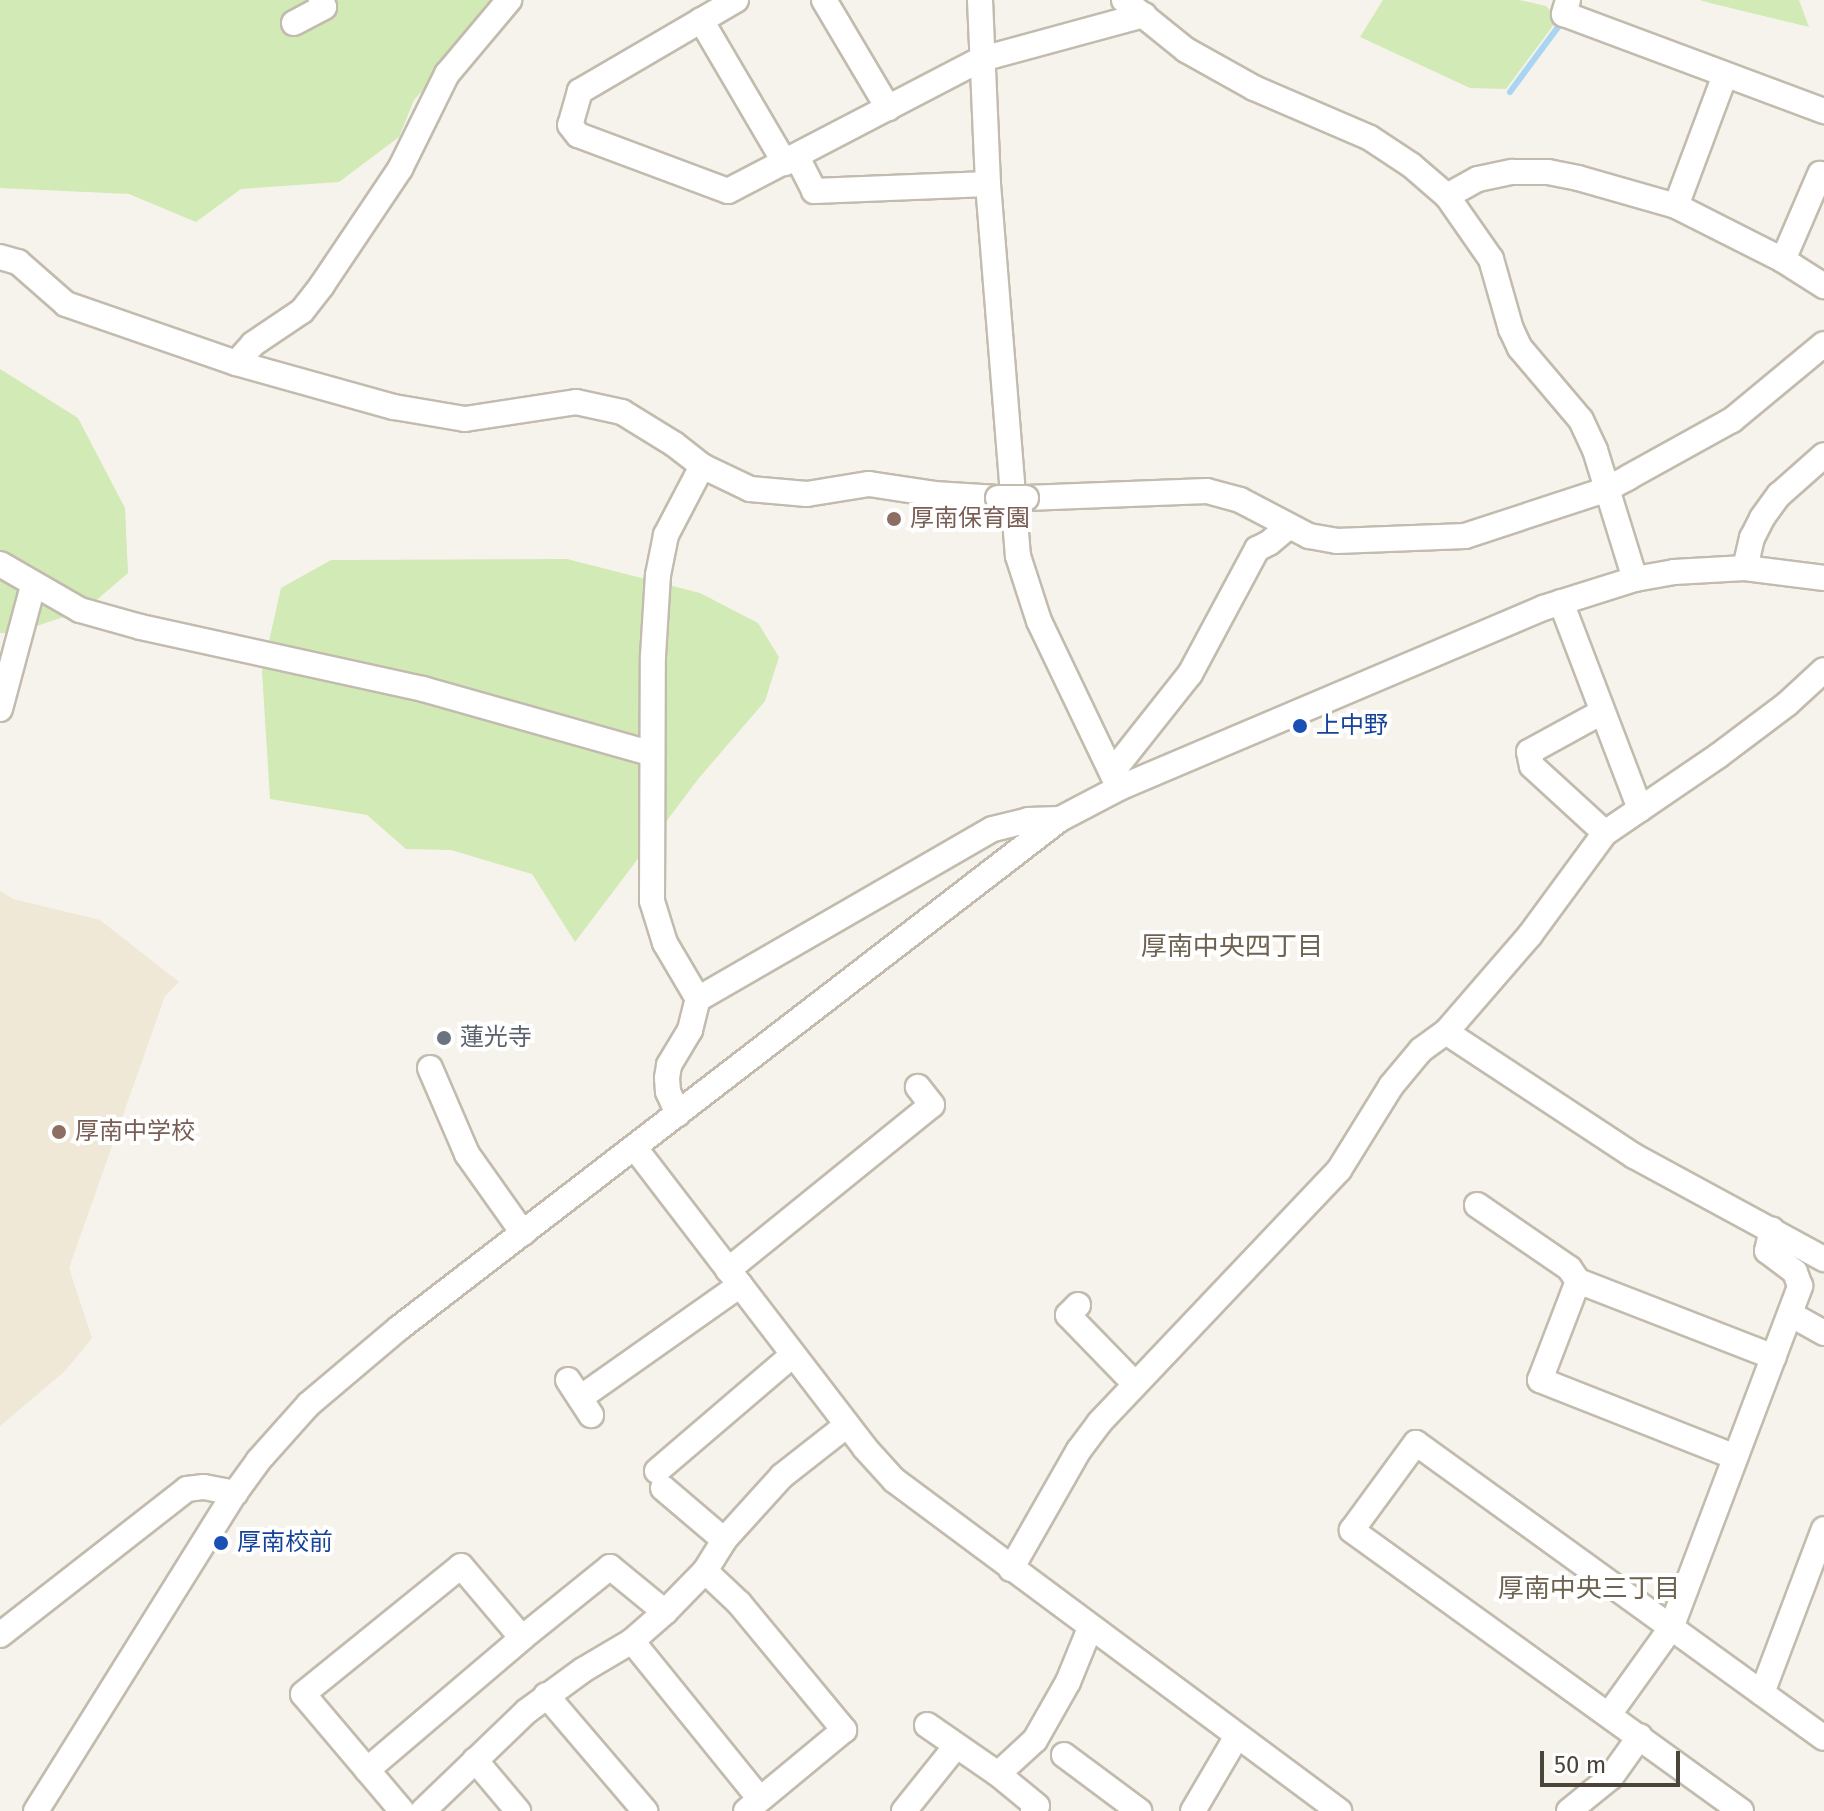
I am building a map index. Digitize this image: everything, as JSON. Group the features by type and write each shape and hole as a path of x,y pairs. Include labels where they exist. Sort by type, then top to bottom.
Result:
{"street":[{"path":"294,23 324,7 321,0"},
{"path":"236,363 253,344 302,311 322,285 400,169 447,74 509,0"},
{"path":"736,0 580,91 570,125 578,135 728,191 982,59 1144,15"},
{"path":"824,0 888,108"},
{"path":"980,0 988,184 1018,556 1039,621 1116,779"},
{"path":"1124,0 1186,50 1254,88 1370,138 1411,165 1447,196 1491,259 1511,329 1520,348 1581,420 1595,450 1635,579"},
{"path":"1568,0 1564,14 1824,111"},
{"path":"701,20 814,191 988,184"},
{"path":"1676,206 1725,75"},
{"path":"1447,196 1478,179 1512,172 1548,172 1676,206 1783,260 1824,286"},
{"path":"1783,260 1820,174"},
{"path":"0,257 18,262 66,304 236,363 394,407 452,418 491,417 549,404 599,406 622,412 702,466 750,489 779,494 807,494 869,484 934,494 998,498 1207,491 1240,500 1309,536 1337,541 1465,536 1605,490 1732,420 1824,344"},
{"path":"1745,568 1752,538 1762,518 1779,495 1824,455"},
{"path":"678,1114 668,1092 669,1065 690,1030 698,999 665,943 652,901 652,754 658,575 666,535 702,466"},
{"path":"1116,779 1190,674 1257,549 1289,526"},
{"path":"0,564 33,586 80,610 141,627 423,689 652,754"},
{"path":"36,1811 235,1493 258,1461 309,1404 399,1328 1116,779 1561,602 1635,579 1674,572 1745,568 1824,578"},
{"path":"0,709 33,586"},
{"path":"1561,602 1640,809"},
{"path":"1011,1569 1079,1450 1135,1384 1339,1170 1391,1086 1421,1050 1446,1032 1530,935 1605,833 1718,756 1787,704 1824,670"},
{"path":"1602,712 1529,752 1532,766 1605,833"},
{"path":"698,999 993,829 1028,820 1060,819"},
{"path":"1446,1032 1634,1156 1824,1259"},
{"path":"430,1068 467,1154 523,1233"},
{"path":"580,1398 734,1278 932,1105 918,1087"},
{"path":"635,1148 847,1425 894,1480 1339,1811"},
{"path":"1477,1205 1569,1268 1578,1281 1774,1357"},
{"path":"1610,1713 1671,1628 1800,1286 1795,1272 1767,1251 1772,1230"},
{"path":"1578,1281 1540,1380 1735,1457"},
{"path":"1078,1305 1068,1315 1135,1384"},
{"path":"1790,1314 1824,1333"},
{"path":"724,1540 660,1479 793,1355"},
{"path":"423,1811 546,1695 632,1641 665,1612 705,1571 724,1540 782,1476 847,1425"},
{"path":"1741,1811 1610,1713 1352,1530 1416,1443 1824,1738"},
{"path":"0,1635 187,1489 204,1487 235,1493"},
{"path":"1762,1693 1824,1529"},
{"path":"402,1811 303,1694 461,1566 522,1638"},
{"path":"367,1770 610,1567 665,1612"},
{"path":"632,1641 753,1805 844,1730 739,1603 705,1571"},
{"path":"998,1774 1035,1740 1068,1682 1090,1628"},
{"path":"546,1695 645,1811"},
{"path":"927,1725 998,1774 1037,1806 1033,1811"},
{"path":"1193,1811 1237,1736"},
{"path":"1569,1811 1611,1777 1640,1736"},
{"path":"904,1811 956,1746"},
{"path":"1064,1755 1139,1811"},
{"path":"475,1760 518,1811"}],"shaded area":[{"name":"厚南中学校","path":"0,891 13,899 100,920 179,982 165,996 69,1268 92,1338 64,1372 0,1426"}],"green space":[{"path":"0,0 504,0 414,100 399,137 339,182 241,189 196,222 129,194 0,188"},
{"path":"1383,0 1519,0 1546,6 1558,19 1506,89 1470,88 1360,37"},
{"path":"1700,0 1799,0 1809,27 1710,3"},
{"path":"0,369 78,418 125,508 128,573 85,610 15,633 0,633"},
{"path":"567,559 700,593 758,623 779,657 765,701 699,778 575,942 532,874 451,850 406,849 367,815 270,799 262,672 281,588 331,560"}],"waterway":[{"path":"1510,92 1561,23"}],"place":[{"name":"厚南保育園","path":"894,519"},
{"name":"上中野","path":"1300,726"},
{"name":"蓮光寺","path":"444,1038"},
{"name":"厚南中学校","path":"59,1132"},
{"name":"厚南校前","path":"221,1543"}],"district":[{"name":"厚南中央四丁目","path":"1232,947"},
{"name":"厚南中央三丁目","path":"1589,1589"}]}
